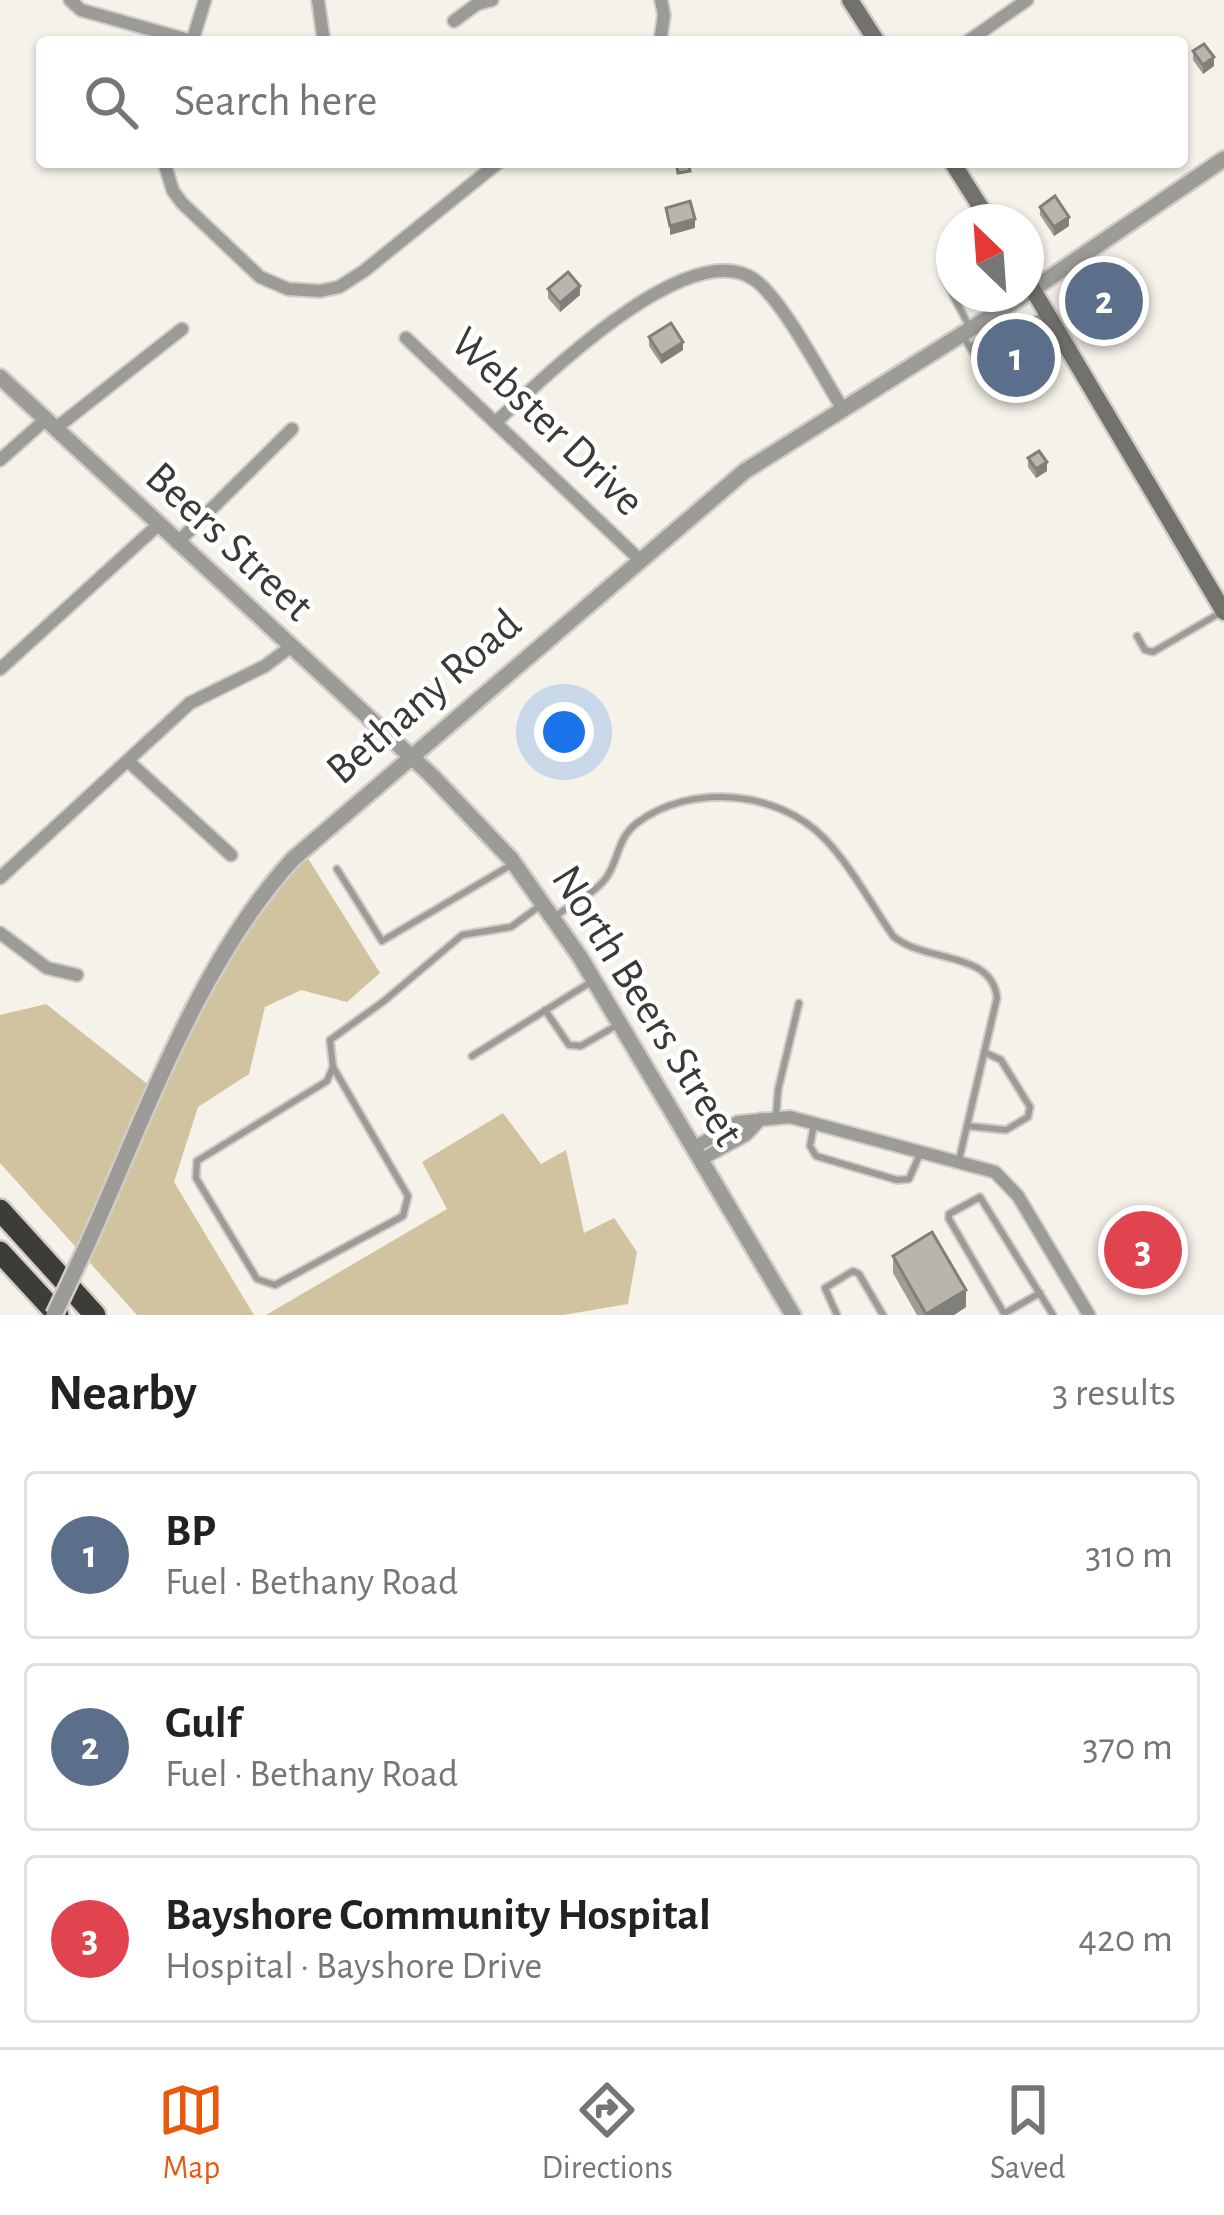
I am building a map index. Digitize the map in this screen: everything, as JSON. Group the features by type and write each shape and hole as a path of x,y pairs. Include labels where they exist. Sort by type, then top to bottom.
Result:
{"highway":[{"path":"0,1210 95,1315"},
{"path":"0,1252 56,1315"}],"main road":[{"path":"850,0 873,36"},
{"path":"956,168 979,204"},
{"path":"1044,309 1224,611"}],"street":[{"path":"70,0 81,10 174,36"},
{"path":"194,36 205,0"},
{"path":"318,0 323,36"},
{"path":"454,21 477,4 492,0"},
{"path":"661,0 661,36"},
{"path":"976,36 1027,0"},
{"name":"Bethany Road","path":"1044,278 1224,159"},
{"path":"166,168 182,203 250,269 274,284 305,292 351,280 491,168"},
{"path":"496,422 632,308 679,281 710,270 735,271 765,289 842,409"},
{"name":"Bethany Road","path":"56,1315 212,972 238,926 293,859 745,471 1009,312"},
{"path":"0,460 182,329"},
{"name":"Webster Drive","path":"406,338 639,559"},
{"name":"Beers Street","path":"0,377 410,759"},
{"path":"177,543 292,429"},
{"path":"0,669 158,525"},
{"path":"0,878 200,696 265,666 289,648"},
{"name":"North Beers Street","path":"410,759 514,862 549,910 793,1315"},
{"path":"128,761 231,855"},
{"path":"0,933 47,968 76,975"},
{"path":"698,1153 738,1122 769,1118 814,1124 995,1172 1011,1185 1089,1315"}],"lane":[{"path":"957,312 980,362 1047,313"},
{"path":"1007,315 1030,349 1059,332"},
{"path":"1137,636 1144,650 1154,652 1224,611"},
{"path":"333,1067 327,1081 197,1161 196,1178 257,1280 275,1285 403,1216 409,1196 333,1067 330,1040 462,935 511,927 601,884 620,840 637,823 673,804 708,796 749,799 803,821 828,842 904,946 982,968 990,975 997,998 959,1160"},
{"path":"337,869 382,941 514,862"},
{"path":"472,1056 594,980"},
{"path":"769,1118 799,1003"},
{"path":"545,1010 569,1046 581,1046 620,1023"},
{"path":"967,1126 1006,1130 1028,1117 1030,1107 1001,1060 984,1052"},
{"path":"814,1124 810,1146 816,1156 897,1180 909,1179 916,1171 921,1150"},
{"path":"1040,1293 1004,1315 950,1214 980,1197 985,1199 1053,1315"},
{"path":"837,1315 825,1288 853,1271 883,1315"}],"shaded area":[{"path":"302,849 380,973 347,1002 301,990 265,1007 249,1074 198,1107 174,1182 254,1315 137,1315 0,1163 0,1015 46,1004 155,1090 228,935"},
{"path":"503,1113 541,1164 566,1150 584,1233 614,1218 637,1252 628,1304 563,1315 266,1315 447,1209 422,1162"}],"building":[{"path":"1204,44 1214,57 1203,65 1193,51"},
{"path":"1055,196 1069,217 1054,227 1044,204"},
{"path":"690,201 695,219 670,226 666,208"},
{"path":"568,272 580,286 560,303 548,289"},
{"path":"1095,279 1097,283 1104,279 1118,302 1103,310 1098,302 1075,316 1064,298"},
{"path":"671,323 683,342 661,356 649,337"},
{"path":"1019,337 1032,350 1009,364 1000,349"},
{"path":"1039,451 1047,462 1036,469 1028,458"},
{"path":"932,1232 966,1290 926,1314 893,1256"}],"place":[{"name":"Gulf","path":"1104,301"},
{"name":"BP","path":"1016,358"},
{"name":"Bayshore Community Hospital","path":"1143,1250"}]}
